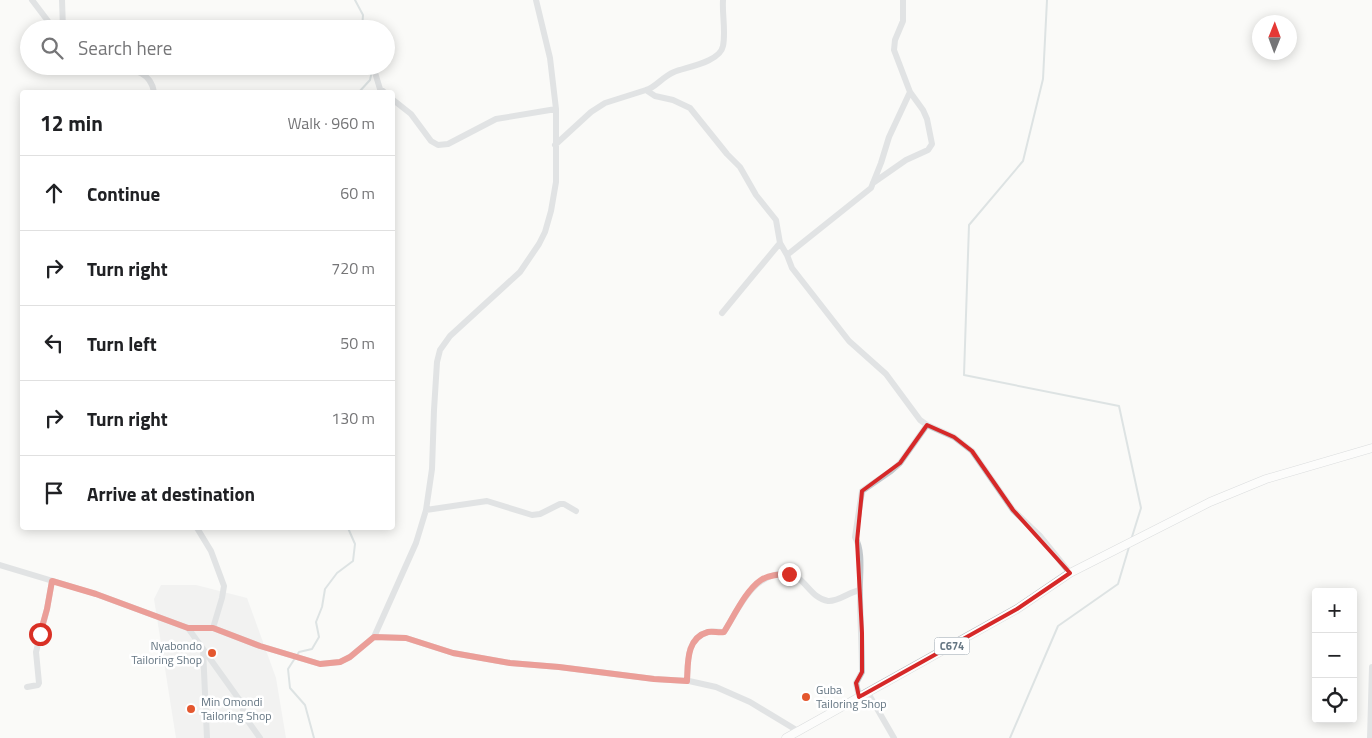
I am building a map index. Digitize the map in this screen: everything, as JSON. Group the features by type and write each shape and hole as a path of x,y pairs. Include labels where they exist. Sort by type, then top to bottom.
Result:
{"main road":[{"name":"C674","path":"786,738 1017,609 1070,573 1210,502 1248,486 1299,469 1372,448"}],"street":[{"path":"32,0 47,20"},
{"path":"62,0 63,20"},
{"path":"0,565 96,594 188,628 213,628 260,646 292,654 303,660 320,664 340,662 350,657 374,637 416,543 426,510 431,476 437,362 440,350 445,340 520,272 540,244 552,211 556,182 556,109 550,58 536,0"},
{"path":"556,146 591,112 605,103 652,89 664,76 718,56 723,46 723,0"},
{"path":"787,255 864,194 873,183 906,160 928,150 931,146 927,119 910,92 894,50 895,40 903,22 904,0"},
{"path":"144,75 150,80 153,90"},
{"path":"376,75 381,90"},
{"path":"646,90 655,96 673,100 690,108 727,154 740,166 756,195 776,220 780,243 792,268 850,341 886,374 920,420 954,437 972,451 1013,510 1040,536 1070,573"},
{"path":"873,183 888,137 910,92"},
{"path":"395,101 411,114 431,141 438,145 448,144 496,119 556,109"},
{"path":"722,313 780,243"},
{"path":"859,697 856,683 862,672 860,566 855,537 862,491 900,463 927,425"},
{"path":"426,510 487,501 532,515 540,514 560,504 564,504 576,511"},
{"path":"198,530 211,551 224,586 213,628"},
{"path":"687,681 688,652 696,639 708,632 724,632 744,600 760,580 773,575 789,574 797,576 820,598 829,601 860,590"},
{"path":"27,687 38,685 39,683 36,652 52,581"},
{"path":"188,628 241,702 244,717 260,738"},
{"path":"374,637 406,638 453,653 510,663 687,681 725,691 750,702 798,731"},
{"path":"203,650 206,738"},
{"path":"1370,738 1372,667"},
{"path":"868,692 894,738"}],"highlighted area":[{"path":"927,425 954,437 972,451 1013,510 1070,573 1017,609 859,697 856,683 862,672 862,633 857,541 862,491 900,463"}],"shaded area":[{"path":"161,585 196,585 247,598 276,678 286,738 176,738 154,599"}],"waterway":[{"path":"355,0 363,15 363,20"},
{"path":"1047,0 1043,79 1023,161 969,225 964,375 1119,406 1141,508 1131,540"},
{"path":"361,90 370,80 371,75"},
{"path":"314,738 305,705 290,688 288,669 299,652 312,649 319,637 316,622 322,607 325,589 337,573 353,561 355,544 349,530"},
{"path":"1010,738 1058,626 1118,584 1129,547"}],"place":[{"name":"Nyabondo Tailoring Shop","path":"212,653"},
{"name":"Guba Tailoring Shop","path":"806,697"},
{"name":"Min Omondi Tailoring Shop","path":"191,709"}],"route":[{"path":"40,634 52,581 96,594 188,628 213,628 260,646 292,654 303,660 320,664 340,662 350,657 374,637 406,638 453,653 510,663 687,681 688,652 696,639 708,632 724,632 744,600 760,580 773,575 789,574"}]}
